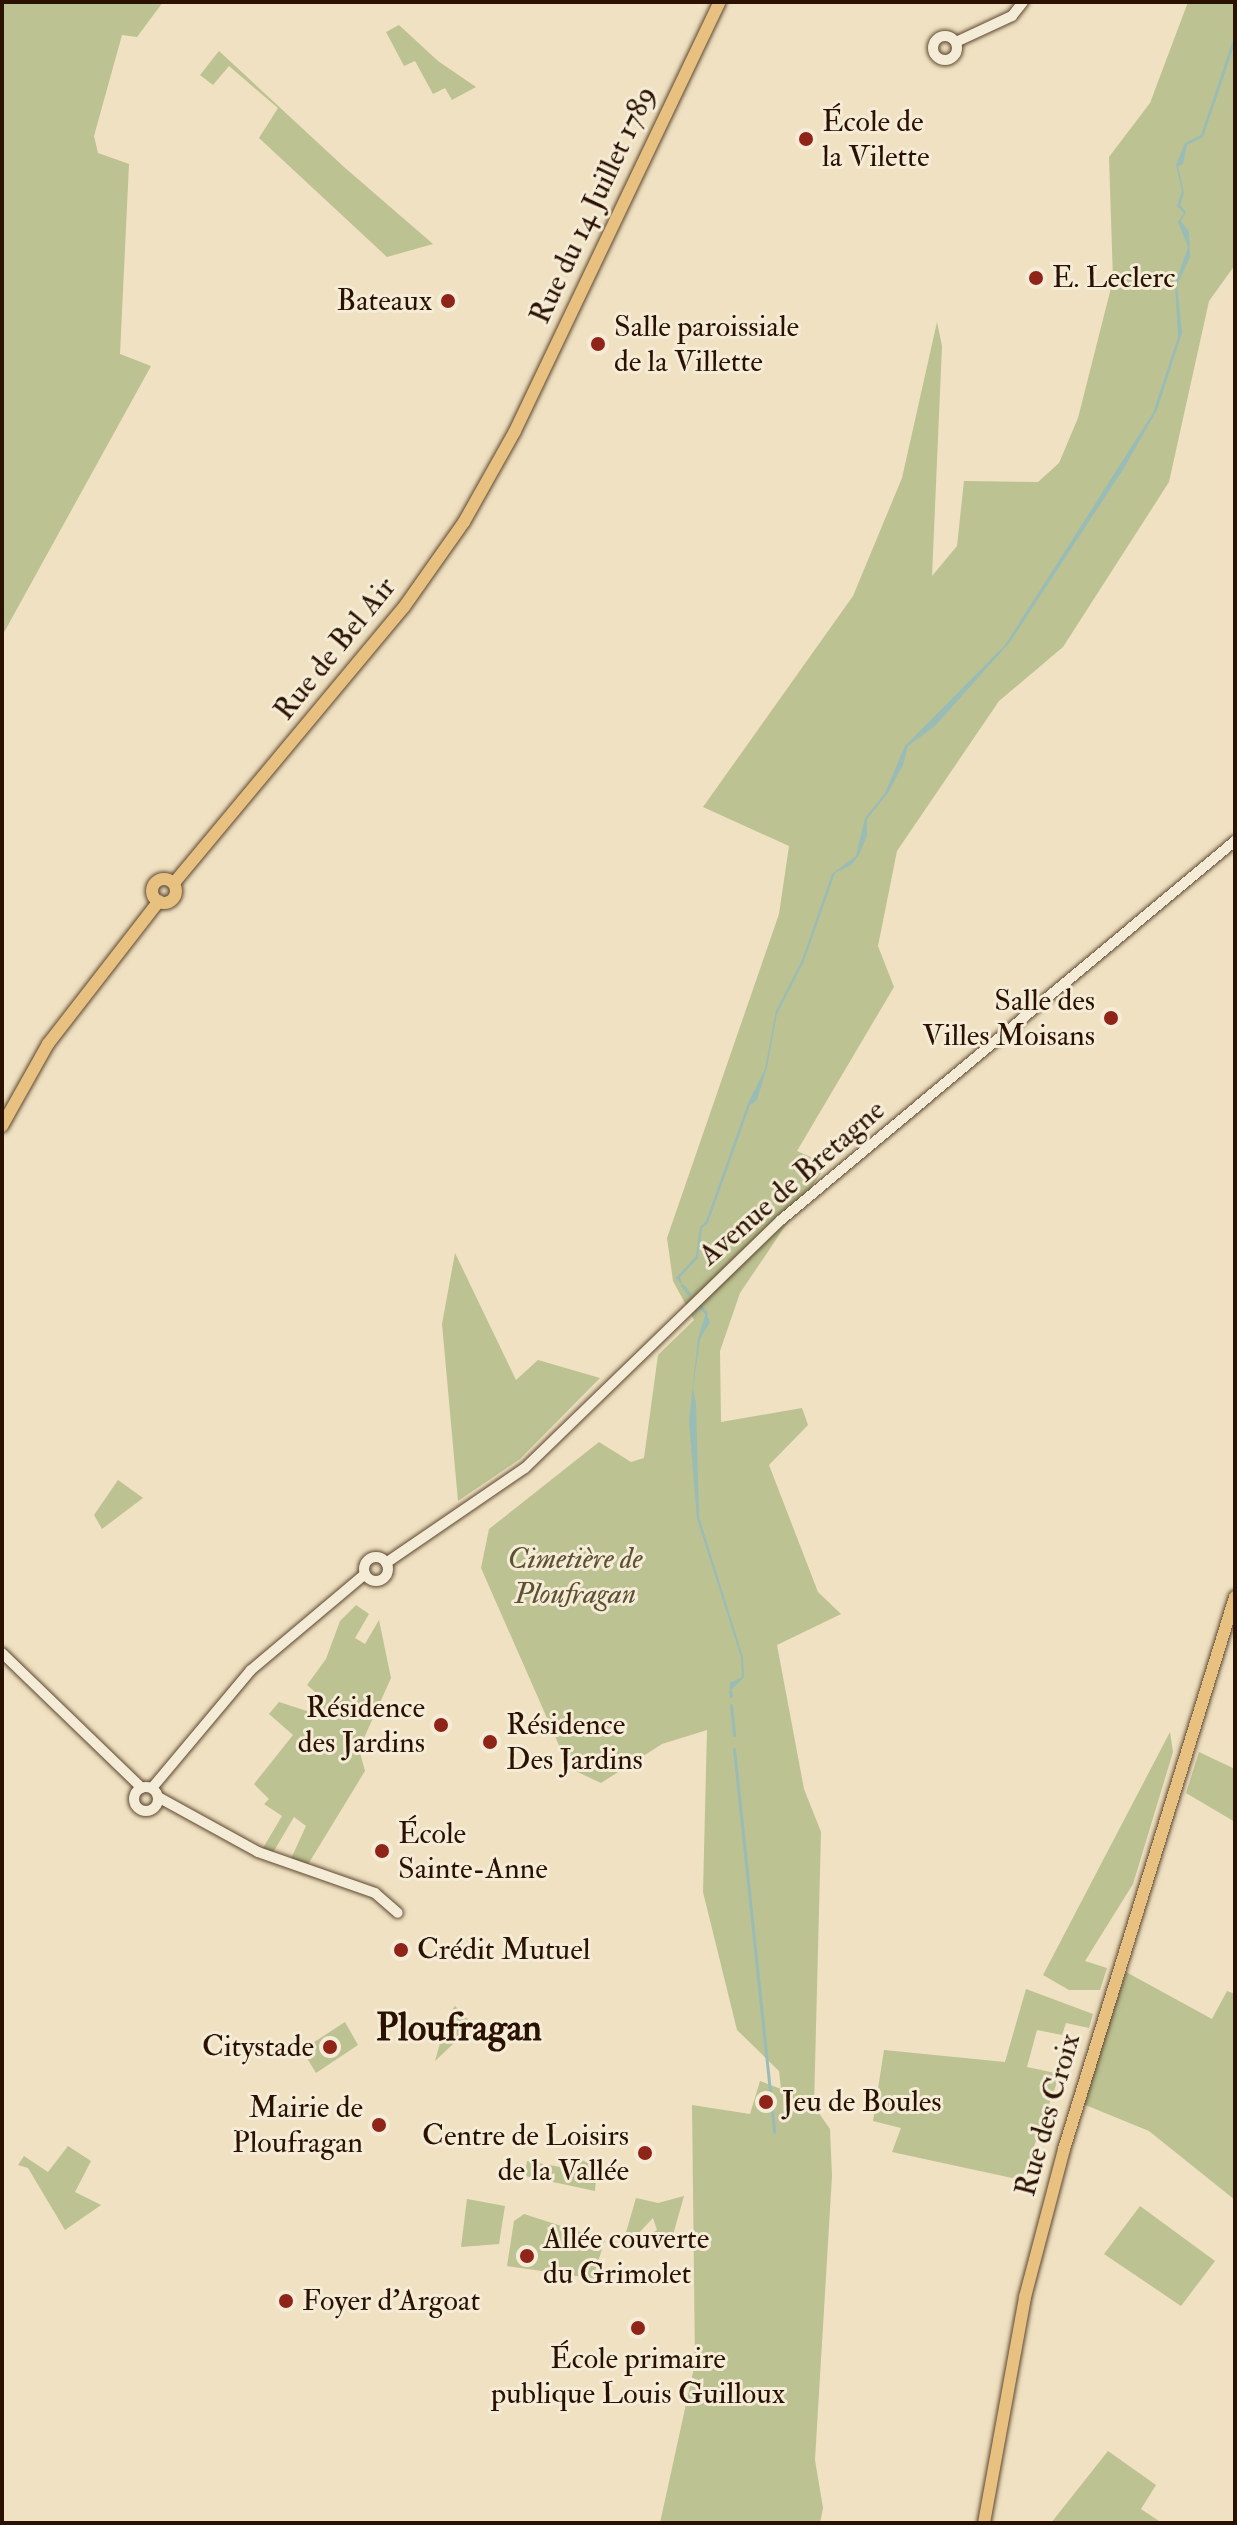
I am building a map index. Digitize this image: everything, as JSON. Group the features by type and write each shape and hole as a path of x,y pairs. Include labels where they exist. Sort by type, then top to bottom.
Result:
{"main road":[{"name":"Rue du 14 Juillet 1789","path":"515,431 720,2"},
{"name":"Rue de Bel Air","path":"2,1126 48,1044 159,901 153,892 156,882 174,883 429,574 515,431"},
{"name":"Rue des Croix","path":"984,2523 1030,2273 1235,1597"}],"street":[{"path":"956,42 1012,16 1023,2"},
{"name":"Avenue de Bretagne","path":"386,1563 525,1468 781,1220 1235,841"},
{"path":"151,1791 232,1689 365,1574 372,1558 386,1563 381,1580 365,1574"},
{"path":"2,1653 151,1791 258,1852 375,1893 398,1913"}],"green space":[{"path":"2,2 163,2 137,37 122,35 94,136 98,153 129,164 120,354 151,366 2,636"},
{"name":"Cimetière de Ploufragan","path":"1188,2 1235,2 1235,265 1209,301 1169,482 1063,647 999,701 897,851 878,946 894,987 797,1151 827,1164 740,1293 720,1351 721,1422 802,1408 808,1425 769,1465 818,1592 841,1614 777,1645 804,1789 821,1832 814,2106 830,2129 832,2176 815,2460 823,2508 820,2523 660,2523 695,2363 692,2105 750,2114 760,2081 781,2089 779,2071 737,2030 703,1892 707,1730 662,1744 601,1783 569,1768 481,1568 489,1529 599,1442 631,1462 644,1458 658,1355 694,1320 673,1281 667,1238 779,914 789,846 703,807 853,596 902,478 937,322 942,346 932,576 957,546 964,481 1038,482 1059,463 1078,418 1113,280 1109,157 1150,103"},
{"path":"399,25 438,61 476,87 452,100 445,88 433,94 415,61 404,66 386,32"},
{"path":"219,51 344,167 433,244 387,257 259,138 278,108 229,66 213,85 200,75"},
{"path":"455,1253 516,1380 538,1360 600,1378 520,1459 458,1501 442,1324"},
{"path":"118,1480 143,1498 102,1529 94,1515"},
{"path":"356,1605 369,1614 355,1638 365,1644 379,1620 391,1678 359,1749 365,1771 307,1866 290,1861 306,1826 294,1817 271,1856 260,1853 282,1816 264,1804 269,1799 254,1784 293,1735 269,1714 279,1702 310,1712 320,1696 307,1685 326,1659 340,1621"},
{"path":"1170,1732 1173,1752 1133,1884 1085,1961 1107,1968 1100,1990 1069,1990 1043,1975"},
{"path":"1199,1752 1235,1769 1235,1822 1186,1793"},
{"path":"1126,1972 1212,2019 1227,1991 1235,1994 1235,2200 1149,2131 1083,2104"},
{"path":"1026,1989 1093,2014 1089,2028 1066,2023 1062,2035 1037,2030 1027,2067 1060,2074 1022,2180 892,2152 901,2128 873,2121 884,2050 1005,2062"},
{"path":"455,2006 473,2025 435,2061 448,2015"},
{"name":"Citystade","path":"345,2022 358,2045 316,2073 302,2050"},
{"path":"68,2146 91,2161 75,2192 101,2205 65,2230 28,2168 18,2165 24,2156 48,2172"},
{"path":"582,2160 597,2168 595,2191 525,2176 527,2161 577,2170"},
{"path":"684,2196 669,2249 641,2240 657,2230 653,2218 634,2238 625,2236 636,2198 658,2203"},
{"path":"467,2199 505,2206 499,2244 461,2247"},
{"path":"1140,2206 1215,2261 1181,2306 1104,2254"},
{"path":"524,2214 605,2240 593,2277 598,2279 507,2266 514,2221"},
{"path":"1108,2451 1156,2485 1141,2509 1162,2523 1051,2523"}],"water":[{"path":"1235,34 1234,46 1203,137 1187,145 1183,164 1178,166 1184,193 1180,205 1186,212 1181,221 1189,232 1190,257 1177,285 1182,333 1157,410 1124,468 1010,642 935,726 908,746 903,765 888,793 867,819 867,835 859,855 851,865 835,873 804,961 777,1014 767,1067 757,1100 750,1105 708,1223 702,1228 698,1258 680,1277 682,1285 676,1278 696,1256 700,1227 706,1221 748,1103 765,1069 776,1011 802,960 832,874 856,856 865,818 885,793 905,746 1005,645 1153,413 1178,337 1175,284 1188,247 1178,222 1184,213 1177,206 1182,191 1176,165 1185,143 1201,135"},
{"path":"706,1313 710,1322 700,1339 693,1388 699,1517 743,1657 744,1677 730,1691 730,1683 742,1677 741,1657 697,1519 689,1421 698,1338"}],"waterway":[{"path":"682,1285 689,1294"},
{"path":"699,1305 706,1313"},
{"path":"730,1691 731,1696"},
{"path":"731,1705 734,1735"},
{"path":"734,1749 774,2132"}],"place":[{"name":"École de la Vilette","path":"806,139"},
{"name":"E. Leclerc","path":"1036,278"},
{"name":"Bateaux","path":"448,301"},
{"name":"Salle paroissiale de la Villette","path":"598,344"},
{"name":"Salle des Villes Moisans","path":"1111,1018"},
{"name":"Résidence des Jardins","path":"441,1725"},
{"name":"Résidence Des Jardins","path":"490,1742"},
{"name":"École Sainte-Anne","path":"382,1851"},
{"name":"Crédit Mutuel","path":"401,1950"},
{"name":"Citystade","path":"330,2047"},
{"name":"Jeu de Boules","path":"766,2102"},
{"name":"Mairie de Ploufragan","path":"379,2125"},
{"name":"Centre de Loisirs de la Vallée","path":"645,2153"},
{"name":"Allée couverte du Grimolet","path":"527,2256"},
{"name":"Foyer d'Argoat","path":"286,2301"},
{"name":"École primaire publique Louis Guilloux","path":"638,2328"}],"district":[{"name":"Ploufragan","path":"459,2029"}]}
